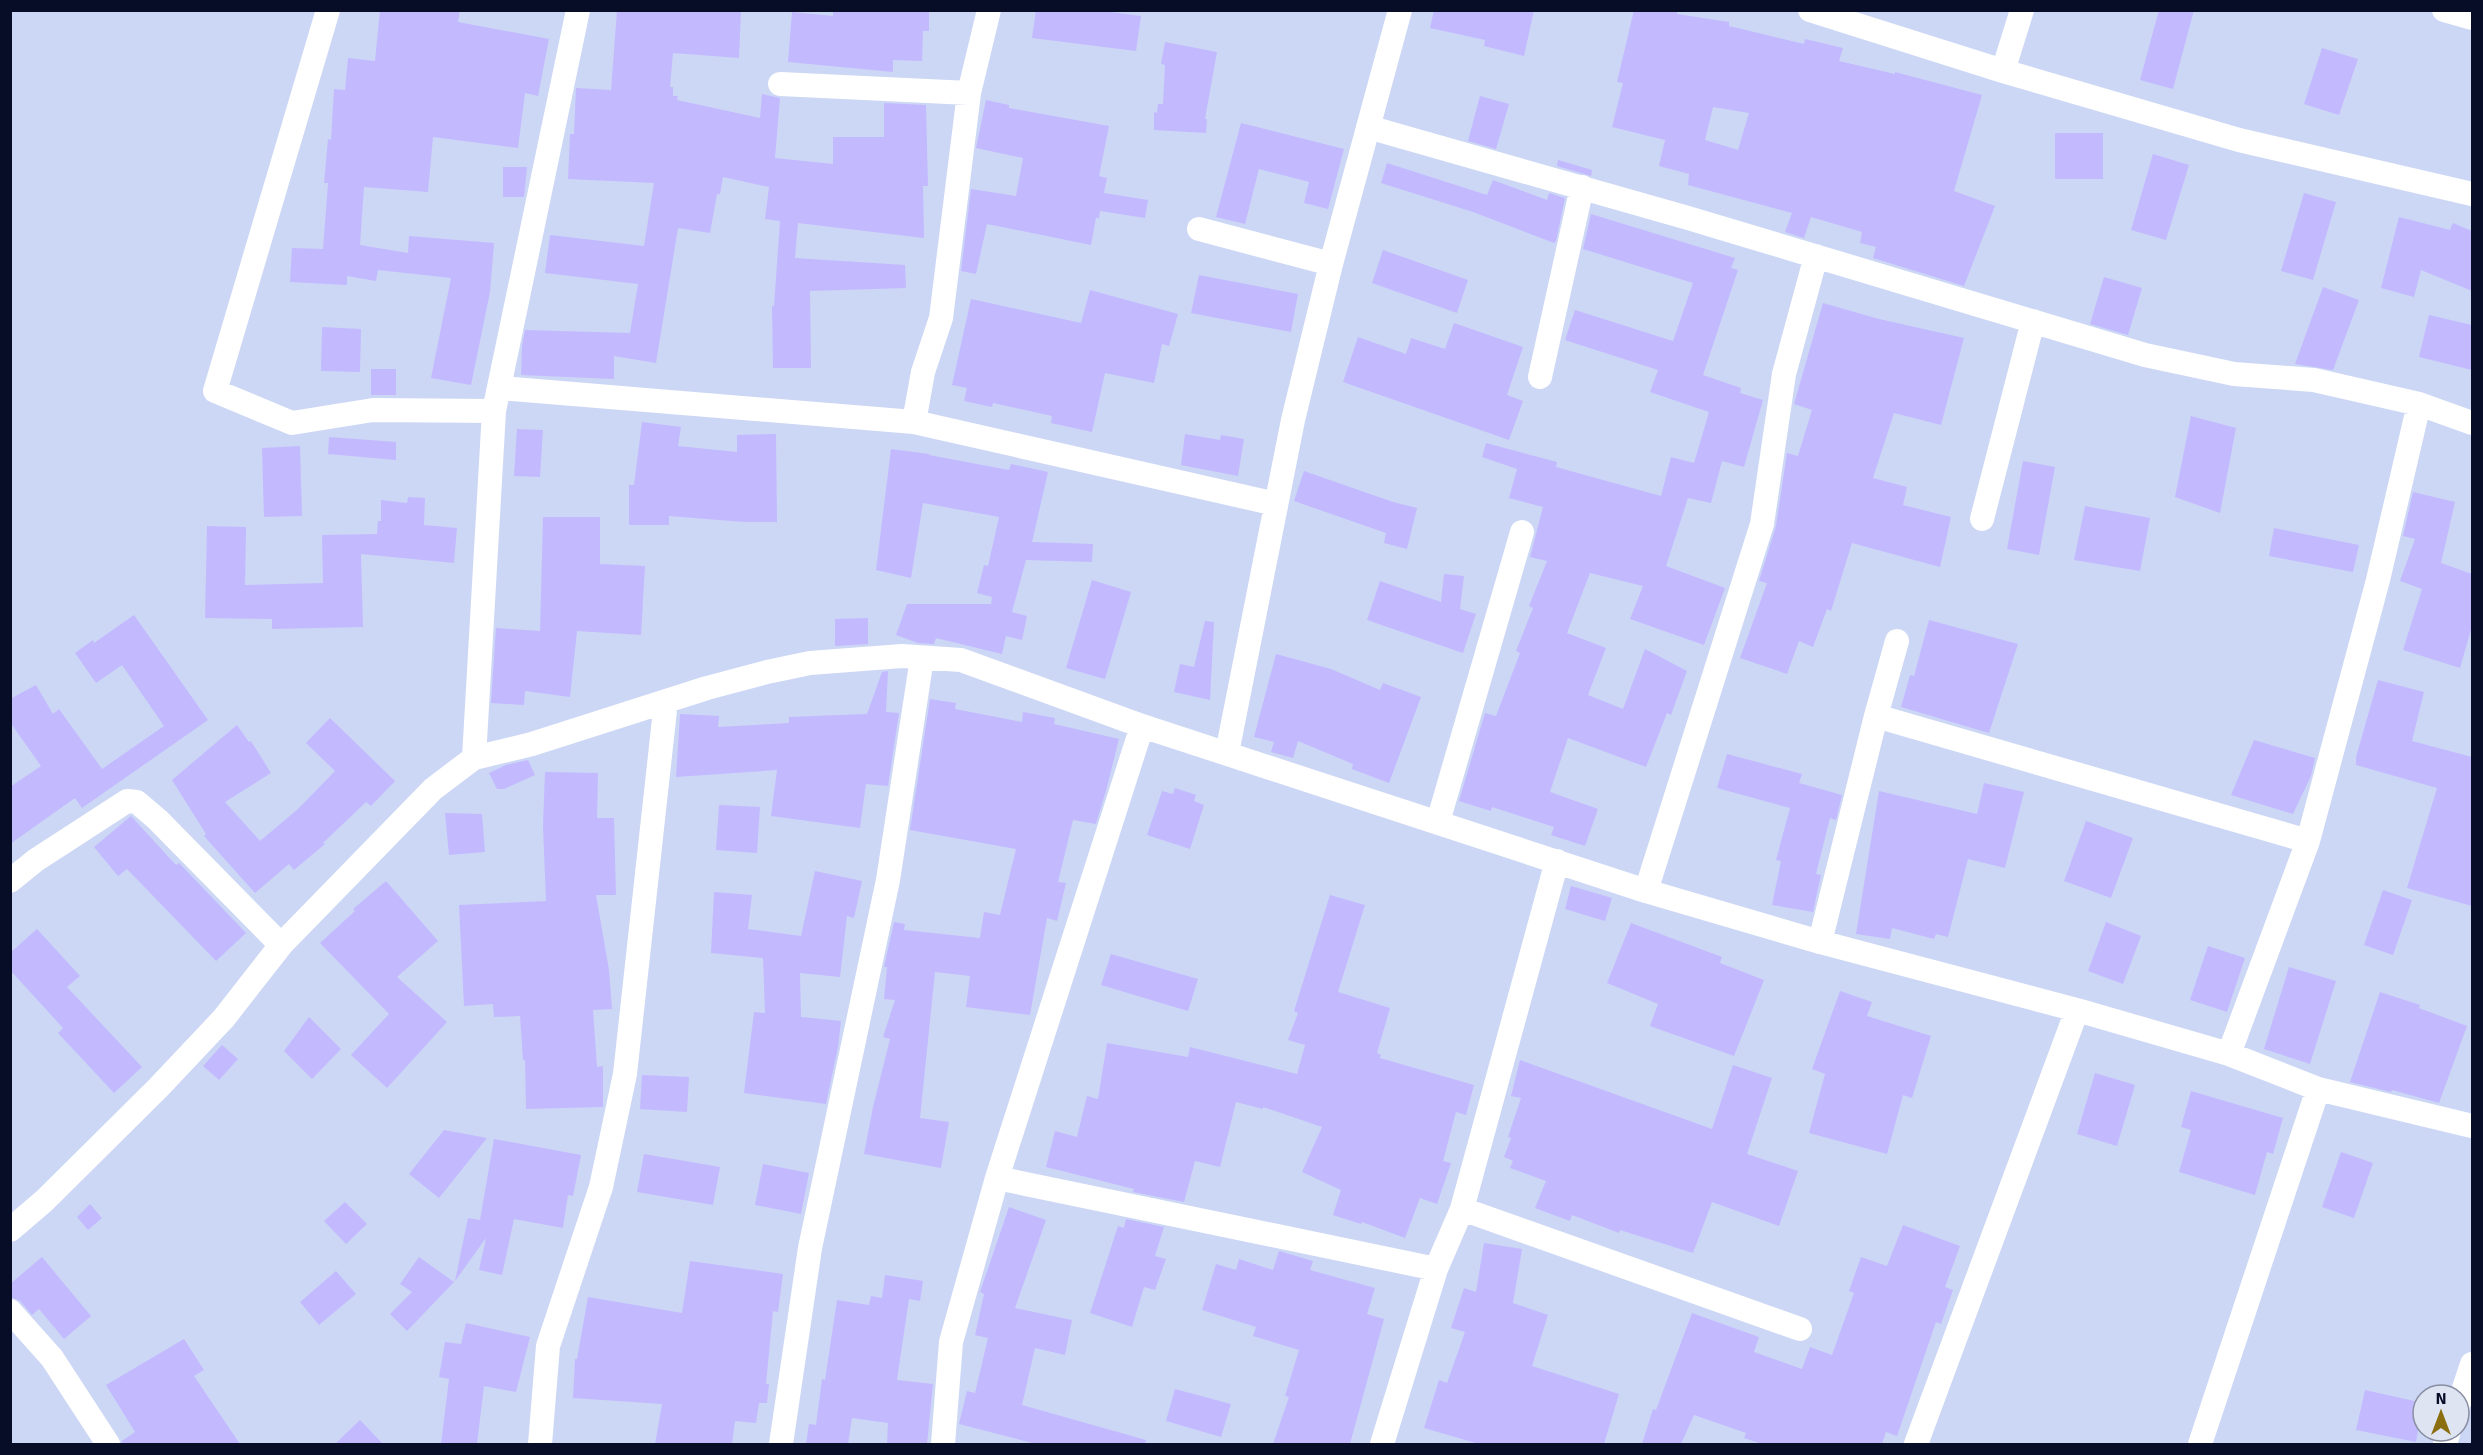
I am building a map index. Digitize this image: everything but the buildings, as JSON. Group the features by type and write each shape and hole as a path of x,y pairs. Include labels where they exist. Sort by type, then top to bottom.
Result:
{"street":[{"path":"328,10 215,392 292,423 373,410 497,399 914,422 1276,504"},
{"path":"474,758 497,399 578,10"},
{"path":"914,422 923,372 941,318 969,93 989,10"},
{"path":"1227,753 1276,504 1331,264 1400,10"},
{"path":"2003,71 2022,10"},
{"path":"2444,10 2472,18"},
{"path":"1825,13 2003,71 2239,140 2472,194"},
{"path":"780,84 969,93"},
{"path":"1368,127 1582,187 2145,355 2234,374 2314,380 2420,404 2472,423"},
{"path":"1540,377 1582,187"},
{"path":"1199,229 1331,264"},
{"path":"1646,891 1762,524 1784,374 1816,256"},
{"path":"1982,519 2033,321"},
{"path":"2229,1054 2308,841 2378,580 2420,404"},
{"path":"1438,822 1522,532"},
{"path":"1820,942 1897,641"},
{"path":"10,1230 44,1201 187,1057 224,1018 281,945 433,789 474,758 532,744 666,701 767,672 810,663 902,656 961,660 1142,726 1646,891 1820,942 2077,1010 2229,1054 2318,1089 2472,1126"},
{"path":"781,1444 810,1248 888,880 922,657"},
{"path":"540,1444 548,1346 601,1187 624,1074 666,701"},
{"path":"1876,716 2308,841"},
{"path":"943,1444 951,1342 997,1178 1142,726"},
{"path":"10,881 36,860 111,810 127,801 137,802 158,820 281,945"},
{"path":"1384,1444 1436,1269 1462,1209 1557,861"},
{"path":"1916,1444 2077,1010"},
{"path":"2200,1444 2318,1089"},
{"path":"997,1178 1436,1269"},
{"path":"1462,1209 1800,1329"},
{"path":"10,1311 52,1358 108,1444"},
{"path":"2466,1383 2472,1364"}]}
